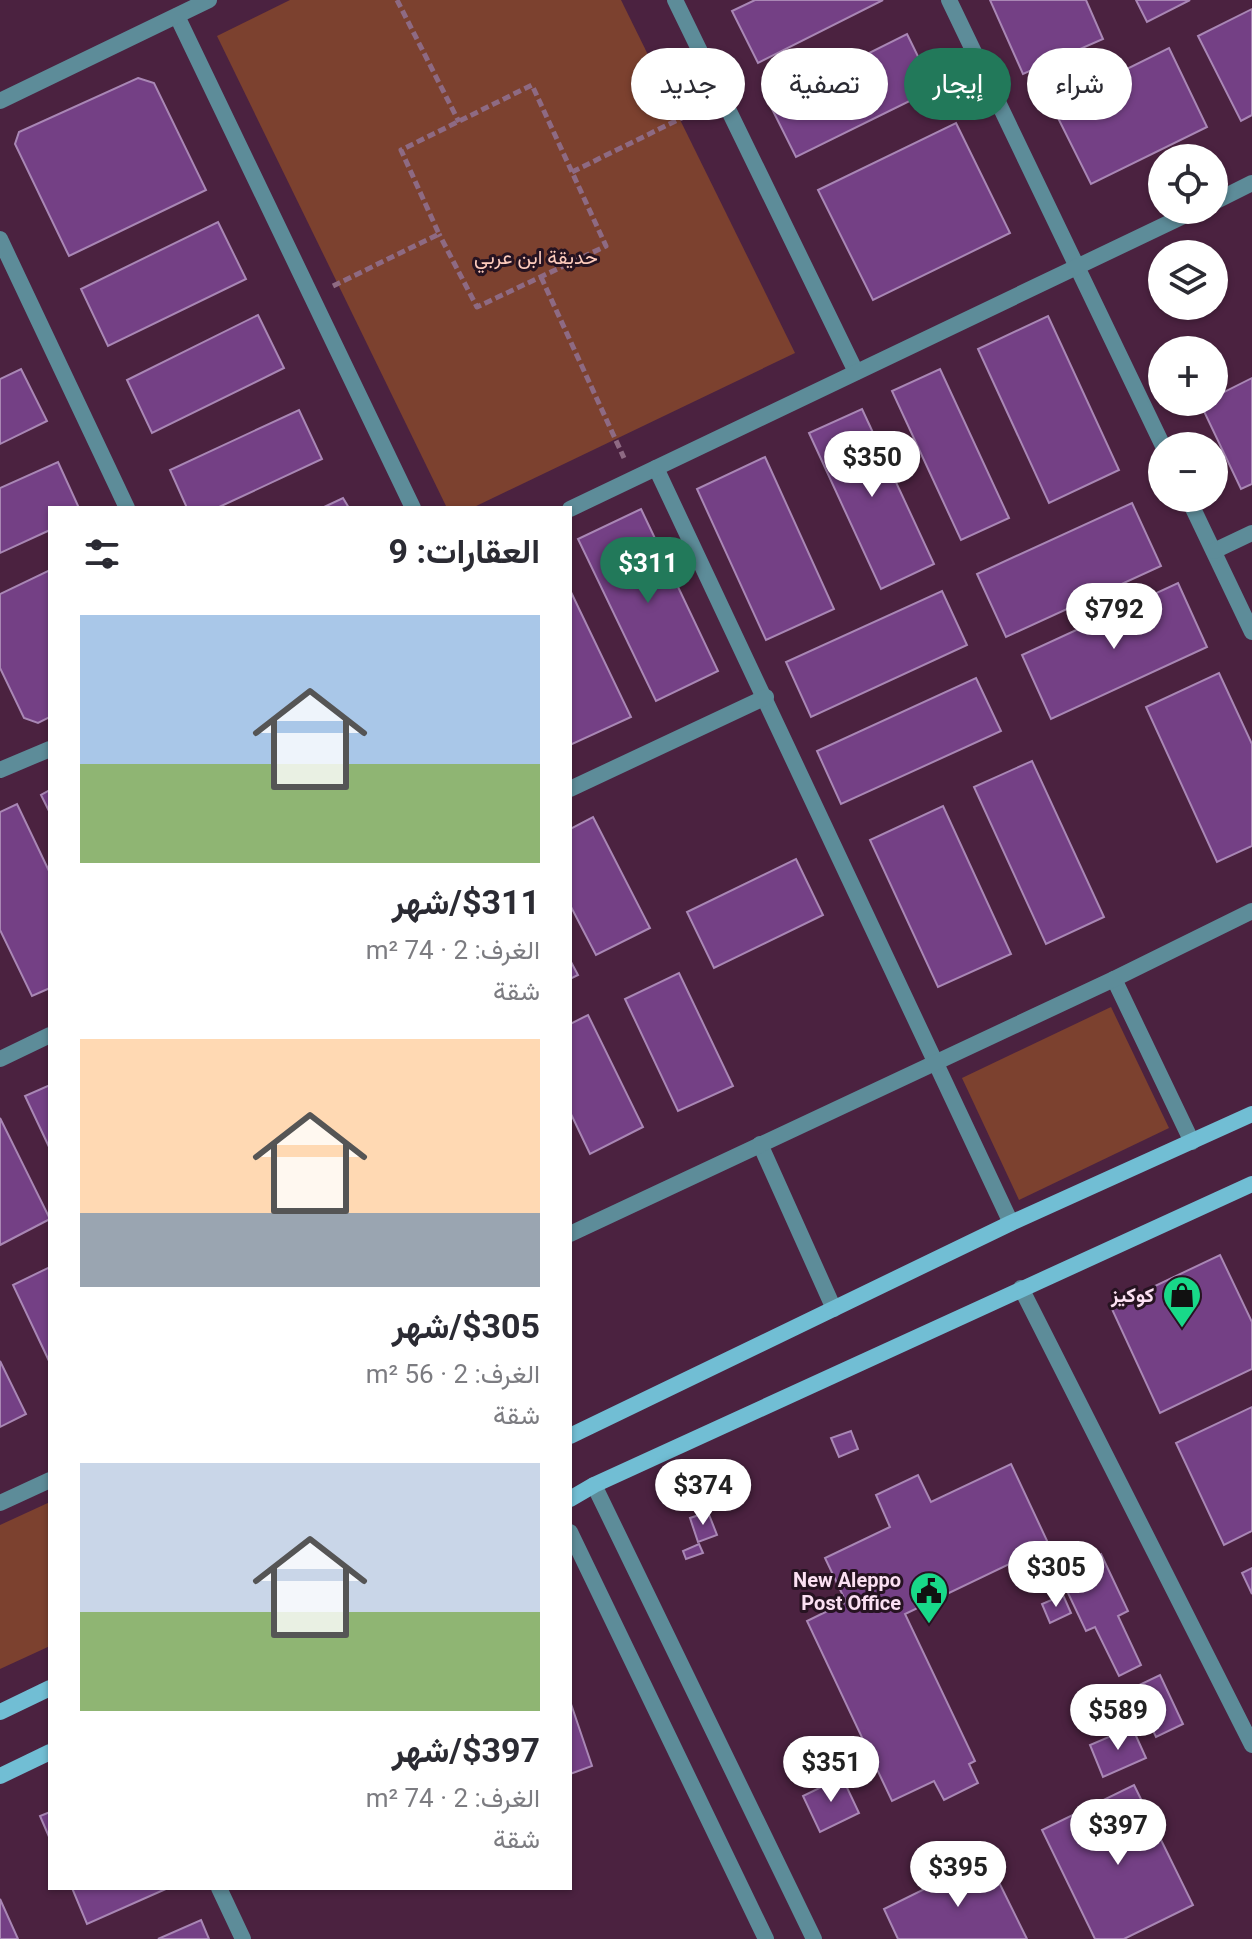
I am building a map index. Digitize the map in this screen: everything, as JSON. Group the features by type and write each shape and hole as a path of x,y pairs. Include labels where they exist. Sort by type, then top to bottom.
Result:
{"street":[{"path":"0,101 209,0"},
{"path":"675,0 856,372"},
{"path":"949,0 1156,432"},
{"path":"177,16 412,506"},
{"path":"1228,195 1252,183"},
{"path":"572,508 1167,224"},
{"path":"0,239 126,506"},
{"path":"656,468 1011,1223"},
{"path":"1195,512 1252,632"},
{"path":"1214,551 1252,533"},
{"path":"572,788 766,697"},
{"path":"0,770 48,750"},
{"path":"572,1233 1252,911"},
{"path":"1114,979 1192,1142"},
{"path":"0,1059 48,1036"},
{"path":"572,1432 1011,1223 1252,1114"},
{"path":"760,1144 834,1309"},
{"path":"572,1498 594,1485 1252,1184"},
{"path":"1021,1288 1252,1745"},
{"path":"0,1503 48,1481"},
{"path":"594,1485 814,1939"},
{"path":"572,1536 766,1939"},
{"path":"0,1712 48,1689"},
{"path":"0,1776 48,1753"},
{"path":"220,1890 243,1939"}],"path":[{"path":"397,0 459,122"},
{"path":"532,85 606,246 477,307 401,150 459,122 532,85"},
{"path":"572,172 677,120"},
{"path":"338,284 439,234"},
{"path":"541,277 615,439"}],"green space":[{"name":"حديقة ابن عربي","path":"290,0 621,0 645,48 631,48 631,120 680,120 795,353 476,506 446,506 217,36"},
{"path":"1111,1007 1169,1128 1019,1200 962,1078"},
{"path":"48,1503 48,1647 0,1669 0,1525"}],"building":[{"path":"755,0 883,0 788,48 761,48 761,61 758,63 732,11"},
{"path":"990,0 1086,0 1103,39 1082,48 1027,48 1027,72 1023,74"},
{"path":"1136,0 1190,0 1147,22"},
{"path":"1252,9 1252,115 1241,121 1198,36"},
{"path":"907,34 914,48 904,48 904,104 888,112 888,48 879,48"},
{"path":"1169,48 1207,127 1172,144 1148,144 1148,156 1091,184 1059,120 1132,120 1132,66"},
{"path":"138,78 154,83 206,190 69,256 15,144 19,132"},
{"path":"778,120 871,120 796,157"},
{"path":"956,123 1010,233 873,300 818,190"},
{"path":"218,222 246,279 108,346 81,289"},
{"path":"258,315 284,368 152,433 127,380"},
{"path":"1048,316 1119,470 1049,503 978,349"},
{"path":"21,369 47,421 0,444 0,379"},
{"path":"940,369 1009,518 961,540 892,391"},
{"path":"1252,378 1252,484 1241,489 1228,462 1228,432 1214,432 1206,416 1228,416 1228,390"},
{"path":"862,409 934,564 881,589 809,433"},
{"path":"299,410 322,459 221,506 186,506 170,470"},
{"path":"765,457 834,609 766,640 697,489"},
{"path":"58,462 78,506 48,506 48,531 0,553 0,488"},
{"path":"343,498 348,506 326,506"},
{"path":"1132,503 1161,566 1006,637 977,574"},
{"path":"641,509 718,671 656,701 578,539"},
{"path":"48,571 48,718 38,723 24,718 0,668 0,594"},
{"path":"1178,583 1207,647 1051,719 1022,655"},
{"path":"942,591 967,645 811,717 786,662"},
{"path":"572,594 631,717 572,744"},
{"path":"1219,673 1252,744 1252,846 1217,862 1146,707"},
{"path":"976,678 1001,731 841,804 817,751"},
{"path":"1032,761 1104,917 1046,944 974,787"},
{"path":"48,791 48,809 41,795"},
{"path":"17,804 48,869 48,989 32,996 0,930 0,812"},
{"path":"943,806 1011,954 938,987 870,840"},
{"path":"593,817 650,928 596,955 572,909 572,828"},
{"path":"796,859 823,915 714,968 687,912"},
{"path":"572,964 578,975 572,978"},
{"path":"679,973 733,1086 678,1111 625,999"},
{"path":"588,1015 643,1127 590,1154 572,1116 572,1023"},
{"path":"48,1086 48,1145 25,1096"},
{"path":"0,1118 48,1220 0,1245"},
{"path":"1220,1255 1252,1322 1252,1369 1160,1413 1111,1307"},
{"path":"48,1268 48,1359 13,1285"},
{"path":"0,1361 26,1414 0,1427"},
{"path":"1252,1407 1252,1531 1224,1545 1176,1443"},
{"path":"851,1431 858,1449 839,1457 831,1438"},
{"path":"1011,1464 1049,1545 905,1614 975,1761 969,1764 978,1783 944,1800 934,1781 892,1801 807,1621 846,1602 825,1558 890,1527 876,1495 918,1475 931,1502"},
{"path":"708,1512 717,1535 698,1542 690,1518"},
{"path":"699,1544 703,1553 686,1559 683,1551"},
{"path":"1101,1554 1128,1611 1118,1616 1141,1665 1119,1676 1095,1627 1086,1631 1059,1574"},
{"path":"1252,1568 1252,1594 1242,1573"},
{"path":"1063,1595 1071,1613 1050,1623 1042,1604"},
{"path":"1160,1675 1183,1724 1156,1737 1133,1688"},
{"path":"572,1707 592,1766 572,1773"},
{"path":"1132,1727 1146,1758 1103,1777 1090,1745"},
{"path":"842,1777 859,1813 820,1832 803,1796"},
{"path":"1134,1785 1193,1905 1124,1939 1095,1939 1042,1830"},
{"path":"48,1813 48,1834 40,1816"},
{"path":"987,1858 1027,1939 898,1939 884,1909"},
{"path":"73,1890 164,1890 87,1924"},
{"path":"0,1899 18,1939 0,1939"},
{"path":"201,1920 209,1939 158,1939"}],"place":[{"name":"كوكيز","path":"1182,1329"},
{"name":"New Aleppo Post Office","path":"929,1625"}]}
